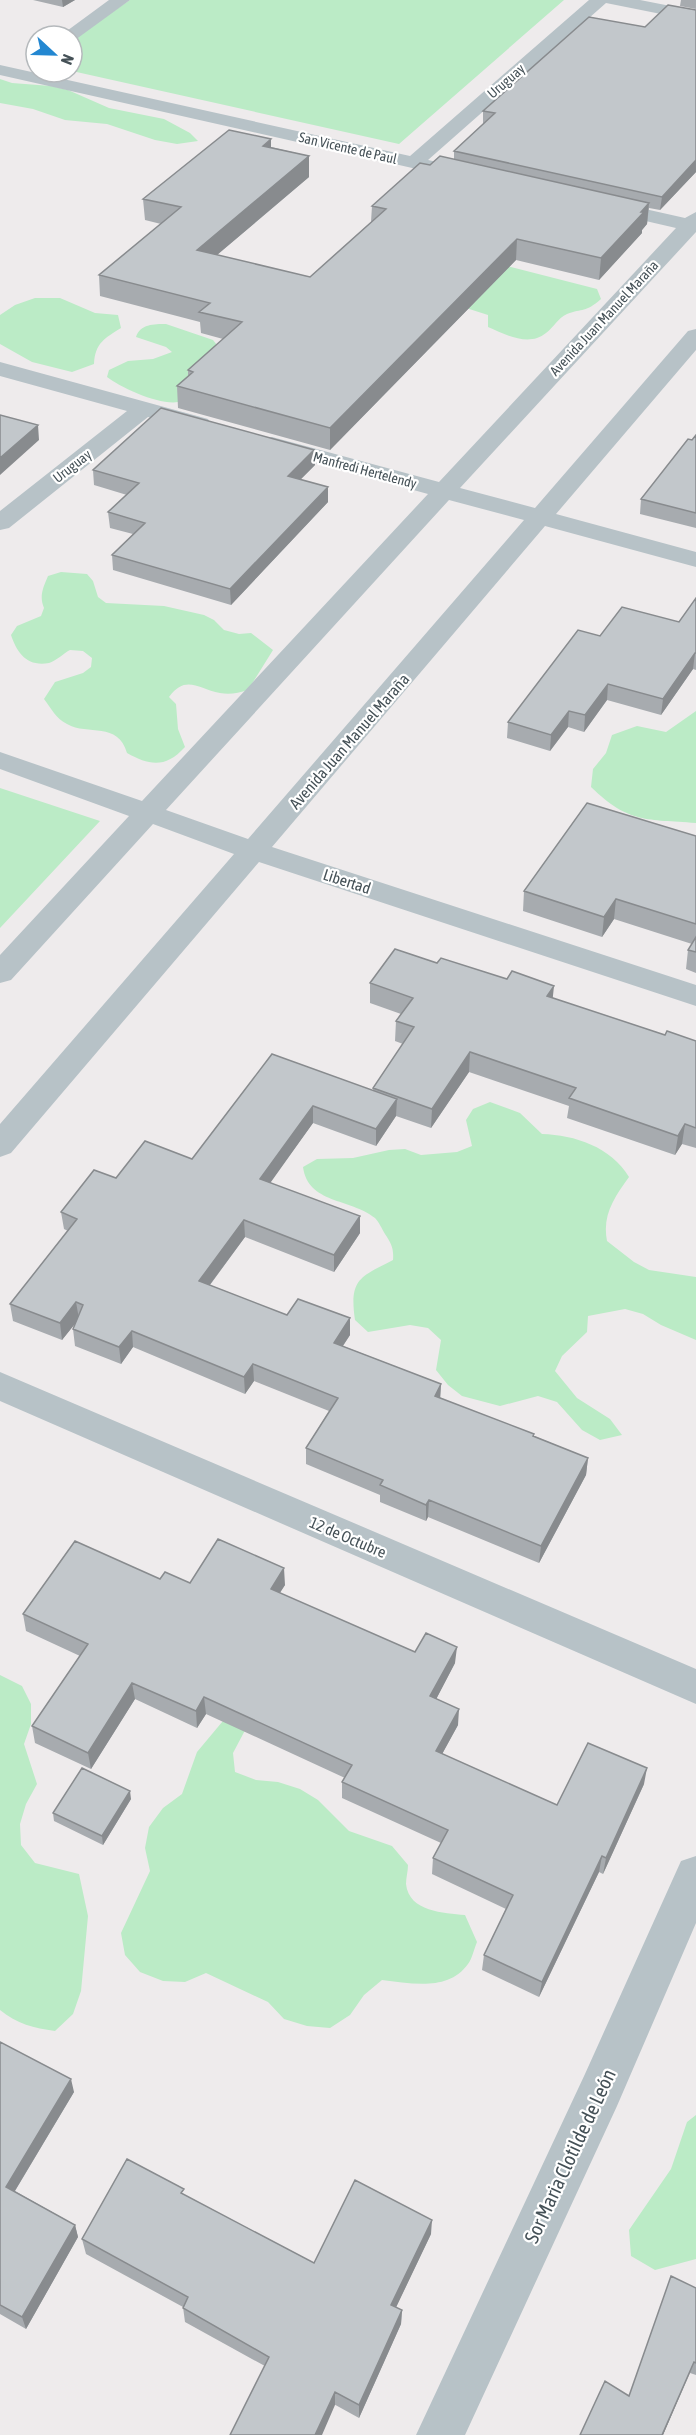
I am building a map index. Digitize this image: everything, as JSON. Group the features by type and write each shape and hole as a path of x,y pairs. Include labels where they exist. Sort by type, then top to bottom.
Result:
{"street":[{"path":"84,26 121,0"},
{"name":"Uruguay","path":"413,163 599,0"},
{"path":"612,0 696,16"},
{"path":"8,71 24,64"},
{"name":"San Vicente de Paul","path":"8,71 482,178"},
{"path":"586,201 694,223"},
{"name":"Avenida Juan Manuel Maraña","path":"0,973 694,223"},
{"name":"Avenida Juan Manuel Maraña","path":"0,1145 696,336"},
{"path":"0,369 225,431"},
{"name":"Uruguay","path":"0,523 144,409"},
{"name":"Manfredi Hertelendy","path":"248,437 696,560"},
{"name":"Libertad","path":"0,760 254,851 696,996"},
{"name":"12 de Octubre","path":"0,1386 696,1687"},
{"name":"Sor Maria Clotilde de León","path":"440,2435 601,2090 696,1875"}],"green space":[{"path":"130,0 564,0 399,144 84,74 84,31"},
{"path":"0,79 12,83 51,86 68,90 109,108 164,119 190,133 198,141 177,144 155,140 107,124 65,120 33,109 0,103"},
{"path":"487,261 597,289 601,299 587,308 564,316 549,331 539,337 525,339 510,336 488,327 488,315 463,307"},
{"path":"35,298 60,298 95,313 118,315 121,328 99,346 94,364 72,372 32,362 0,344 0,315 15,305"},
{"path":"166,324 213,340 217,345 182,401 165,402 154,399 132,391 107,377 109,370 128,361 153,359 172,352 166,347 136,337 144,327"},
{"path":"61,572 87,574 93,581 98,597 106,603 164,606 204,615 214,620 224,630 239,634 251,633 273,650 248,690 224,694 187,685 175,690 169,697 176,704 178,729 185,747 164,762 143,760 127,753 123,743 110,733 75,727 63,722 44,699 55,682 83,673 91,667 92,658 83,651 70,650 49,663 35,663 24,657 13,642 11,635 17,626 41,616 44,608 42,592 48,576"},
{"path":"696,711 696,823 651,820 628,814 604,799 591,787 593,769 606,753 612,735 637,726 666,732"},
{"path":"0,788 100,821 0,928"},
{"path":"490,1102 520,1113 542,1134 579,1140 602,1150 612,1158 629,1177 610,1207 606,1223 607,1241 634,1262 649,1270 696,1277 696,1340 661,1325 643,1314 625,1309 588,1316 587,1332 562,1356 555,1371 577,1398 610,1419 622,1435 600,1440 582,1430 557,1402 538,1396 500,1406 462,1396 448,1385 436,1370 441,1340 428,1328 410,1325 368,1332 355,1320 354,1296 359,1281 393,1260 392,1246 375,1218 321,1194 307,1179 303,1167 317,1159 353,1158 389,1150 405,1149 421,1155 457,1152 472,1146 466,1120 473,1109"},
{"path":"0,1675 22,1686 31,1704 31,1724 24,1744 37,1784 26,1804 20,1824 21,1845 35,1863 79,1874 88,1916 81,1991 73,2014 55,2031 26,2025 0,2010"},
{"path":"238,1703 251,1719 233,1753 235,1772 256,1780 278,1782 300,1789 318,1800 349,1831 392,1846 408,1865 406,1884 409,1893 420,1906 438,1912 465,1915 477,1942 469,1962 460,1973 450,1979 428,1984 382,1980 364,1995 350,2015 330,2028 307,2026 284,2019 268,2002 206,1973 185,1982 163,1981 140,1972 125,1955 121,1933 150,1871 145,1848 149,1827 163,1808 182,1794 197,1752"},
{"path":"696,2115 696,2259 655,2270 631,2256 629,2230 671,2169 687,2122"}],"building":[{"path":"668,5 696,10 696,160 662,197 454,151 495,113 483,111 589,17 645,27"},
{"path":"229,130 271,139 263,146 309,156 197,250 310,277 386,209 372,206 420,163 430,165 440,156 649,203 641,212 644,212 601,258 517,239 330,428 177,386 193,372 188,370 242,322 199,312 210,303 99,275 181,207 143,199"},
{"path":"161,408 314,450 288,476 328,487 230,589 112,555 145,523 108,512 139,483 93,470"},
{"path":"0,415 38,425 0,458"},
{"path":"696,435 696,513 641,499 688,439 692,440"},
{"path":"696,598 696,653 663,699 608,684 585,715 569,711 551,735 508,722 578,630 600,636 622,607 679,622"},
{"path":"587,803 696,836 696,924 616,899 604,917 524,891"},
{"path":"696,937 696,952 688,950"},
{"path":"395,949 437,963 441,958 507,979 512,971 554,986 547,996 665,1035 667,1031 696,1041 696,1128 685,1124 678,1136 569,1098 576,1088 470,1052 432,1109 373,1088 414,1027 396,1021 413,998 370,983"},
{"path":"272,1054 397,1099 376,1129 313,1106 260,1179 360,1216 334,1255 244,1220 199,1281 287,1315 298,1299 350,1318 334,1343 441,1384 435,1396 534,1434 533,1436 588,1458 541,1546 429,1500 426,1505 380,1485 383,1480 306,1448 338,1398 253,1364 244,1377 132,1331 119,1347 73,1329 83,1305 76,1302 60,1323 10,1304 77,1219 61,1212 94,1170 116,1178 145,1141 192,1159"},
{"path":"218,1539 284,1568 271,1589 415,1652 426,1633 457,1647 430,1696 459,1709 436,1751 557,1805 588,1743 647,1768 606,1858 602,1856 542,1982 484,1955 513,1895 433,1858 448,1830 342,1782 352,1765 204,1697 196,1711 132,1683 88,1753 32,1726 88,1644 23,1614 75,1541 160,1579 165,1572 190,1583"},
{"path":"82,1768 130,1791 102,1836 53,1813"},
{"path":"0,2042 71,2079 6,2187 75,2225 22,2317 0,2305"},
{"path":"127,2159 184,2189 181,2193 314,2263 355,2180 432,2220 391,2305 402,2310 359,2405 335,2392 315,2435 230,2435 269,2357 183,2308 188,2297 82,2239"},
{"path":"671,2276 696,2288 696,2363 694,2362 662,2435 580,2435 605,2381 629,2396"}]}
